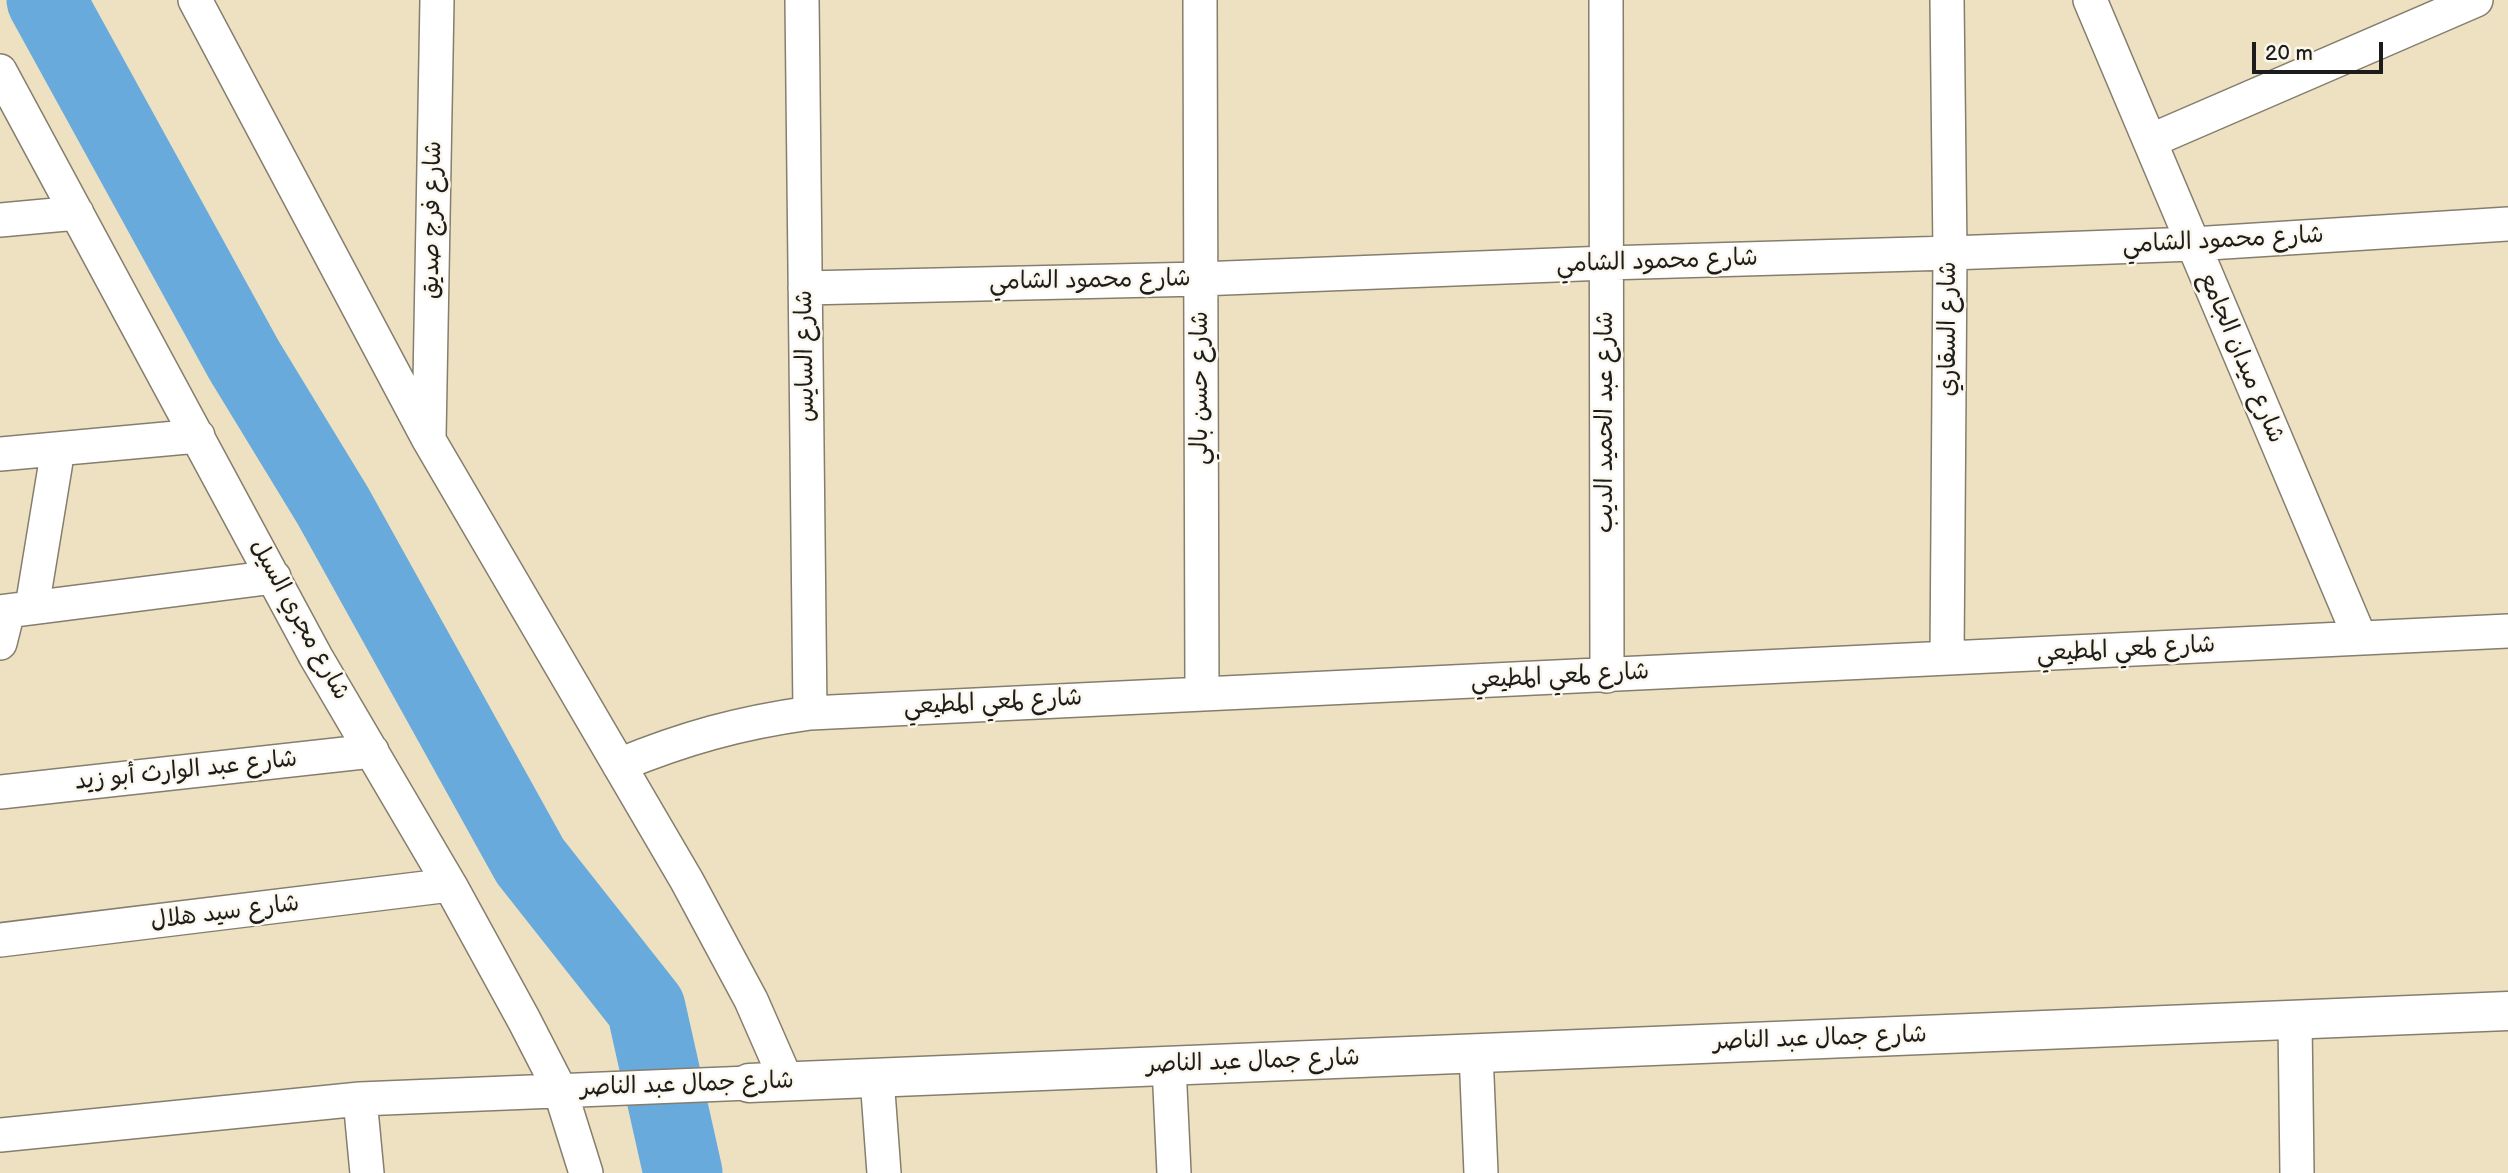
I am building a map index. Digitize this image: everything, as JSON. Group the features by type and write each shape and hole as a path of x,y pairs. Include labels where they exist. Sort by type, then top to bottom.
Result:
{"street":[{"path":"195,0 429,440 687,881 751,1000 788,1082"},
{"name":"شارع فرج صديق","path":"429,440 437,0"},
{"name":"شارع السايس","path":"802,0 810,713"},
{"name":"شارع حسن بالي","path":"1200,0 1202,692"},
{"name":"شارع عبد الحميد الديب","path":"1606,0 1607,676"},
{"name":"شارع السقاري","path":"1947,0 1950,253 1947,658"},
{"name":"شارع ميدان الجامع","path":"2090,0 2360,638"},
{"path":"2150,141 2476,0"},
{"name":"شارع مجري السيل","path":"0,71 316,657 450,885 561,1090 586,1173"},
{"path":"0,220 77,214"},
{"name":"شارع محمود الشامي","path":"805,288 1200,279 2193,244 2508,224"},
{"path":"0,454 198,436"},
{"path":"0,643 13,610 58,449"},
{"path":"13,610 274,577"},
{"name":"شارع لمعي المطيعي","path":"620,765 665,746 713,731 810,713 2508,631"},
{"name":"شارع عبد الوارث أبو زيد","path":"0,792 372,751"},
{"name":"شارع سيد هلال","path":"0,940 450,885"},
{"name":"شارع جمال عبد الناصر","path":"0,1135 360,1099 2508,1011"},
{"path":"2295,1020 2297,1173"},
{"path":"1476,1052 1480,1173"},
{"path":"1169,1066 1174,1173"},
{"path":"877,1078 884,1173"},
{"path":"360,1099 367,1173"}],"waterway":[{"path":"46,0 244,360 333,506 530,861 646,1008 683,1173"}]}
